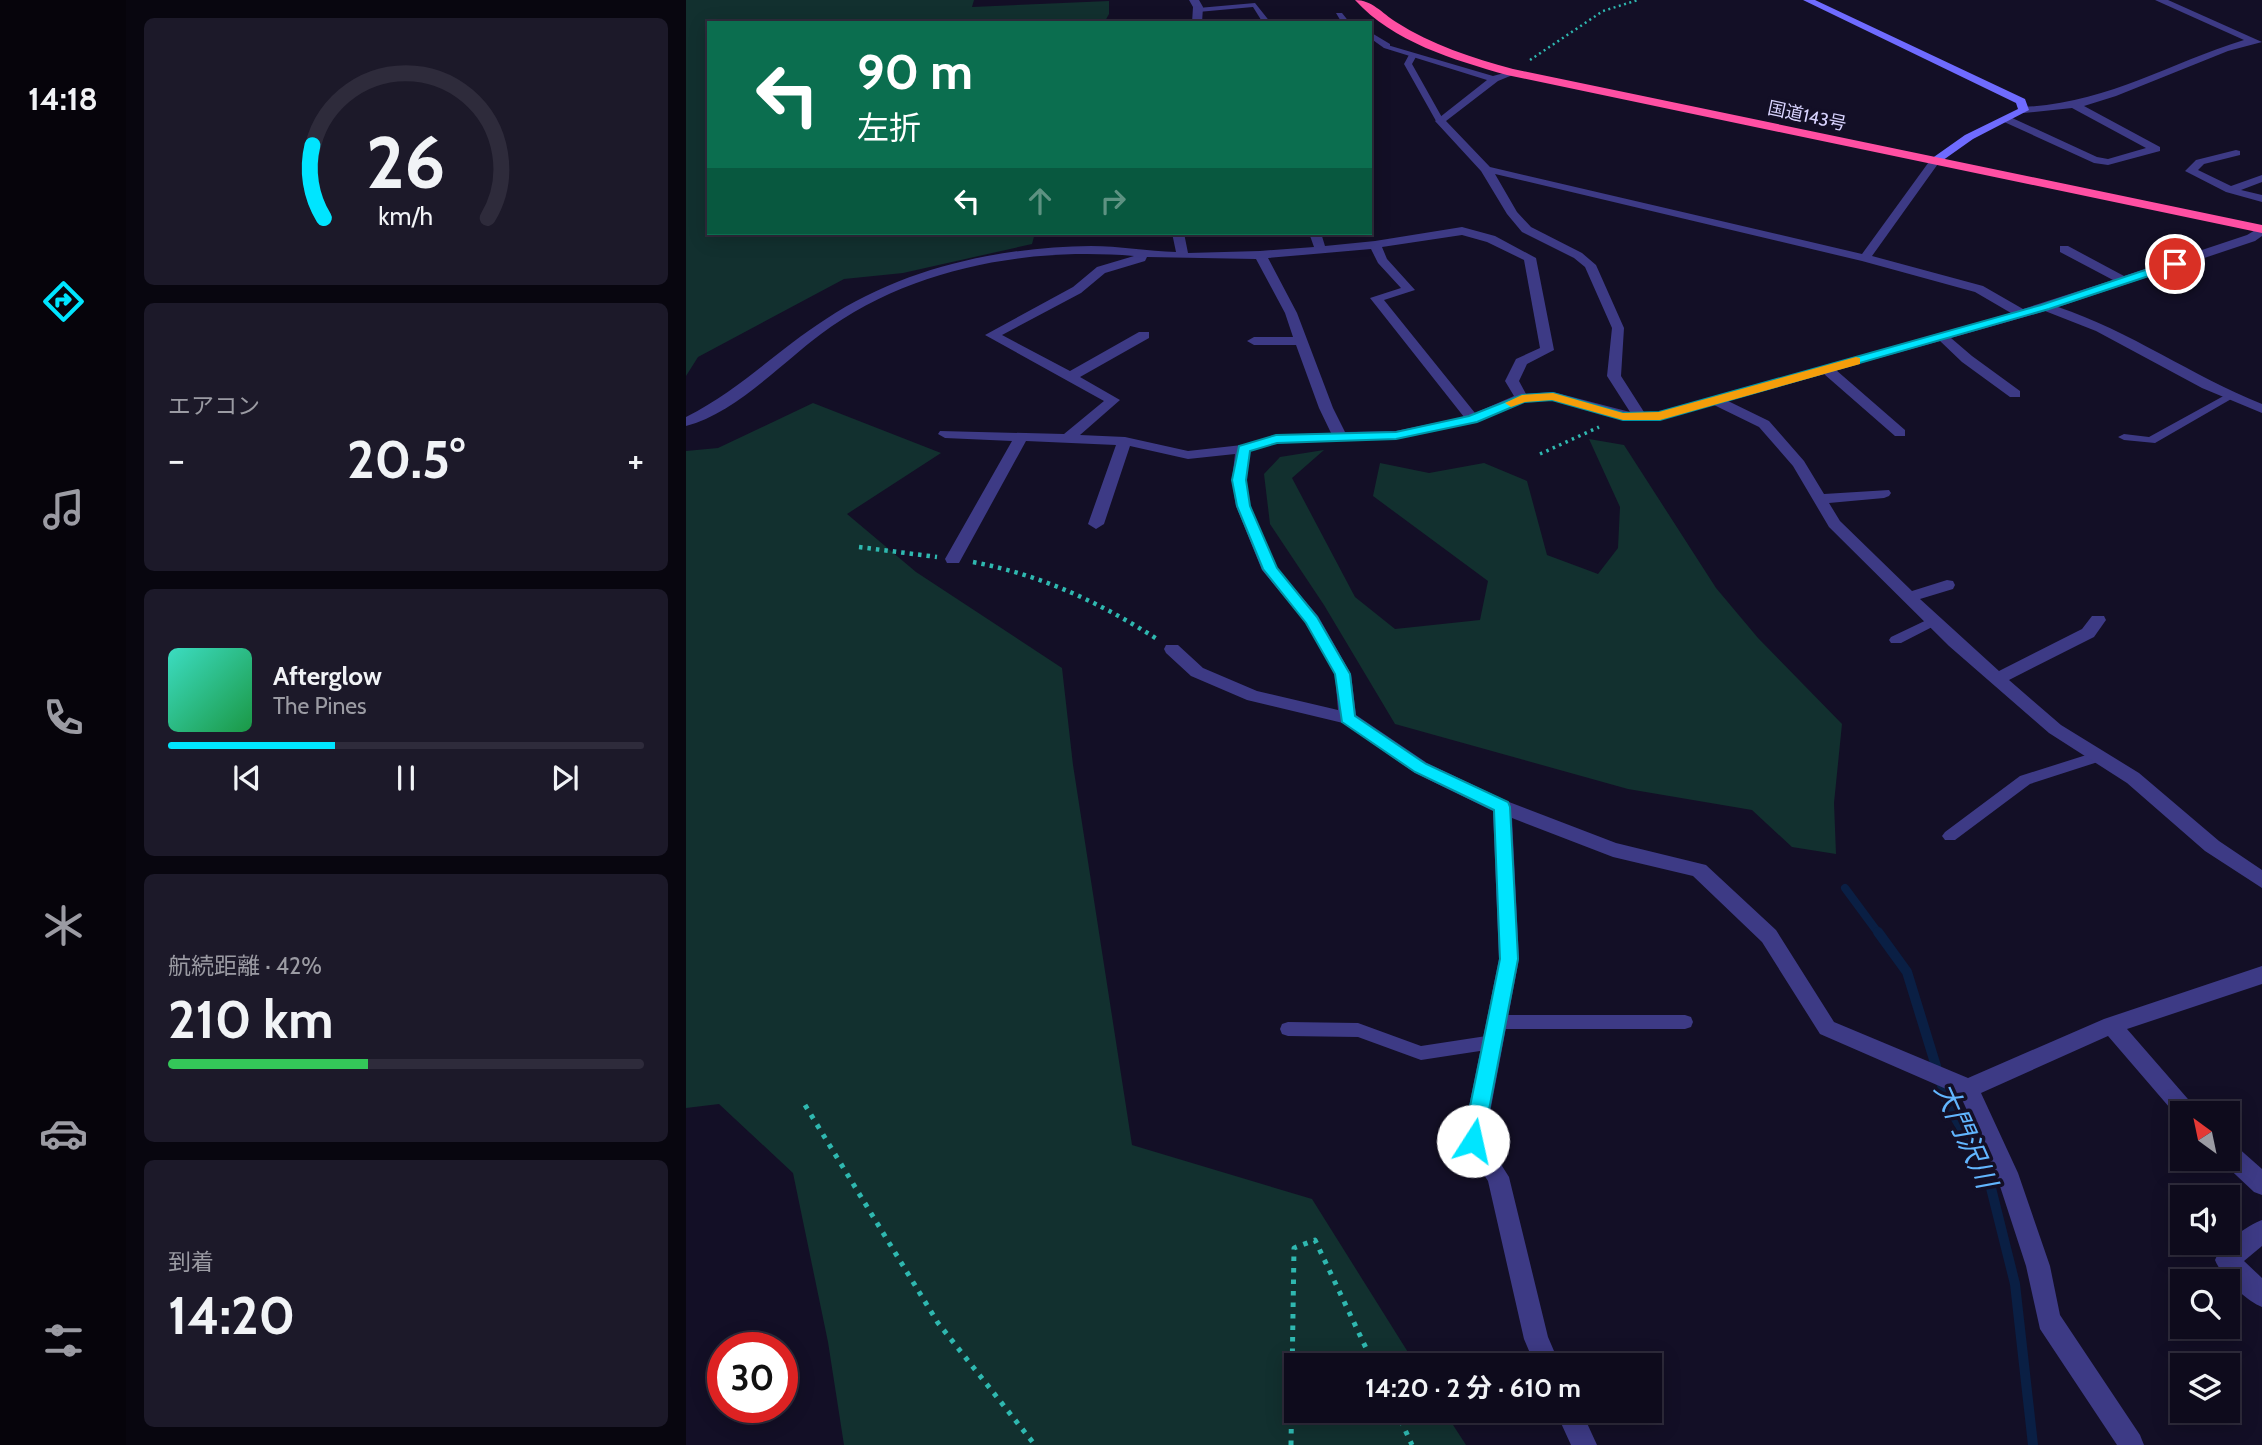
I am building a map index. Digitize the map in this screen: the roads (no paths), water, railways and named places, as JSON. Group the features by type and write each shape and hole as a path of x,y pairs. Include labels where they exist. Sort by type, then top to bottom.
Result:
{"highway":[{"name":"国道143号","path":"1360,0 1390,24 1420,42 1466,60 1511,72 2262,230"}],"street":[{"path":"1808,0 2021,101 2024,110"},
{"path":"2160,0 2257,42"},
{"path":"1865,258 1935,161 1969,137 2024,110 2041,111 2108,97 2226,47 2257,42"},
{"path":"1387,46 1494,79"},
{"path":"1511,72 1494,79 1440,121 1486,169 1521,223 1533,234 1583,257 1590,265 1618,328 1614,376 1640,416"},
{"path":"2006,119 2094,160 2108,162 2156,149 2074,105"},
{"path":"2236,153 2200,162 2191,171 2230,190 2262,199"},
{"path":"1486,169 1865,258 1979,289 2021,313"},
{"path":"2230,190 2262,178"},
{"path":"945,434 1125,441 1188,456 1243,449 1276,439 1396,435 1473,419 1522,398 1553,396 1623,416 1660,416 2045,307 2251,238 2262,230"},
{"path":"686,422 747,387 808,335 843,313 907,281 953,267 1054,250 1182,256 1260,255 1375,245 1462,231 1491,239 1530,258 1562,248"},
{"path":"1090,235 1095,250"},
{"path":"1178,235 1182,256"},
{"path":"1316,235 1321,250"},
{"path":"1375,245 1382,260 1409,290 1376,298 1473,419"},
{"path":"2064,249 2124,281"},
{"path":"1066,440 1113,400 992,335 1077,290 1101,270 1152,254"},
{"path":"1260,255 1291,313 1326,408 1340,436"},
{"path":"1522,398 1511,381 1521,362 1547,350 1530,258"},
{"path":"2045,307 2072,315 2228,396 2262,409"},
{"path":"1070,377 1144,335"},
{"path":"1942,336 1967,359 2015,394"},
{"path":"1254,341 1301,341"},
{"path":"1827,369 1900,433"},
{"path":"1717,401 1764,424 1799,464 1834,524 1933,621 2055,729 2133,778 2212,846 2262,880"},
{"path":"953,559 1021,437"},
{"path":"1097,524 1125,441"},
{"path":"1243,449 1239,480 1243,506 1270,569 1312,620 1343,674 1348,718"},
{"path":"1820,499 1884,493"},
{"path":"1909,597 1947,585"},
{"path":"1999,678 2088,633 2098,620"},
{"path":"1172,649 1197,672 1253,696 1348,718 1421,768 1502,807 1613,850 1699,870 1769,936 1827,1028 1968,1088 2007,1173 2038,1266 2049,1320 2131,1444"},
{"path":"1502,807 1509,959 1473,1141 1498,1177 1536,1339 1542,1353"},
{"path":"1968,1088 2111,1025 2262,975"},
{"path":"2111,1025 2176,1101"},
{"path":"2240,1164 2262,1184"},
{"path":"2262,1231 2227,1260 2262,1295"},
{"path":"1574,1423 1584,1445"}],"lane":[{"path":"1176,21 1197,13 1255,5 1266,21"},
{"path":"1339,15 1344,21"},
{"path":"1372,35 1387,46"},
{"path":"1372,49 1387,46"},
{"path":"1413,55 1408,64 1440,121"},
{"path":"2124,437 2151,441 2228,396"},
{"path":"1896,640 1933,621"},
{"path":"1950,836 2025,780 2099,757"},
{"path":"1288,1029 1358,1030 1421,1053 1495,1032 1685,1022"}],"waterway":[{"name":"大門沢川","path":"1845,888 1879,934"},
{"name":"大門沢川","path":"1878,932 1907,972 1948,1105 1987,1172 2015,1284 2033,1445"}]}
